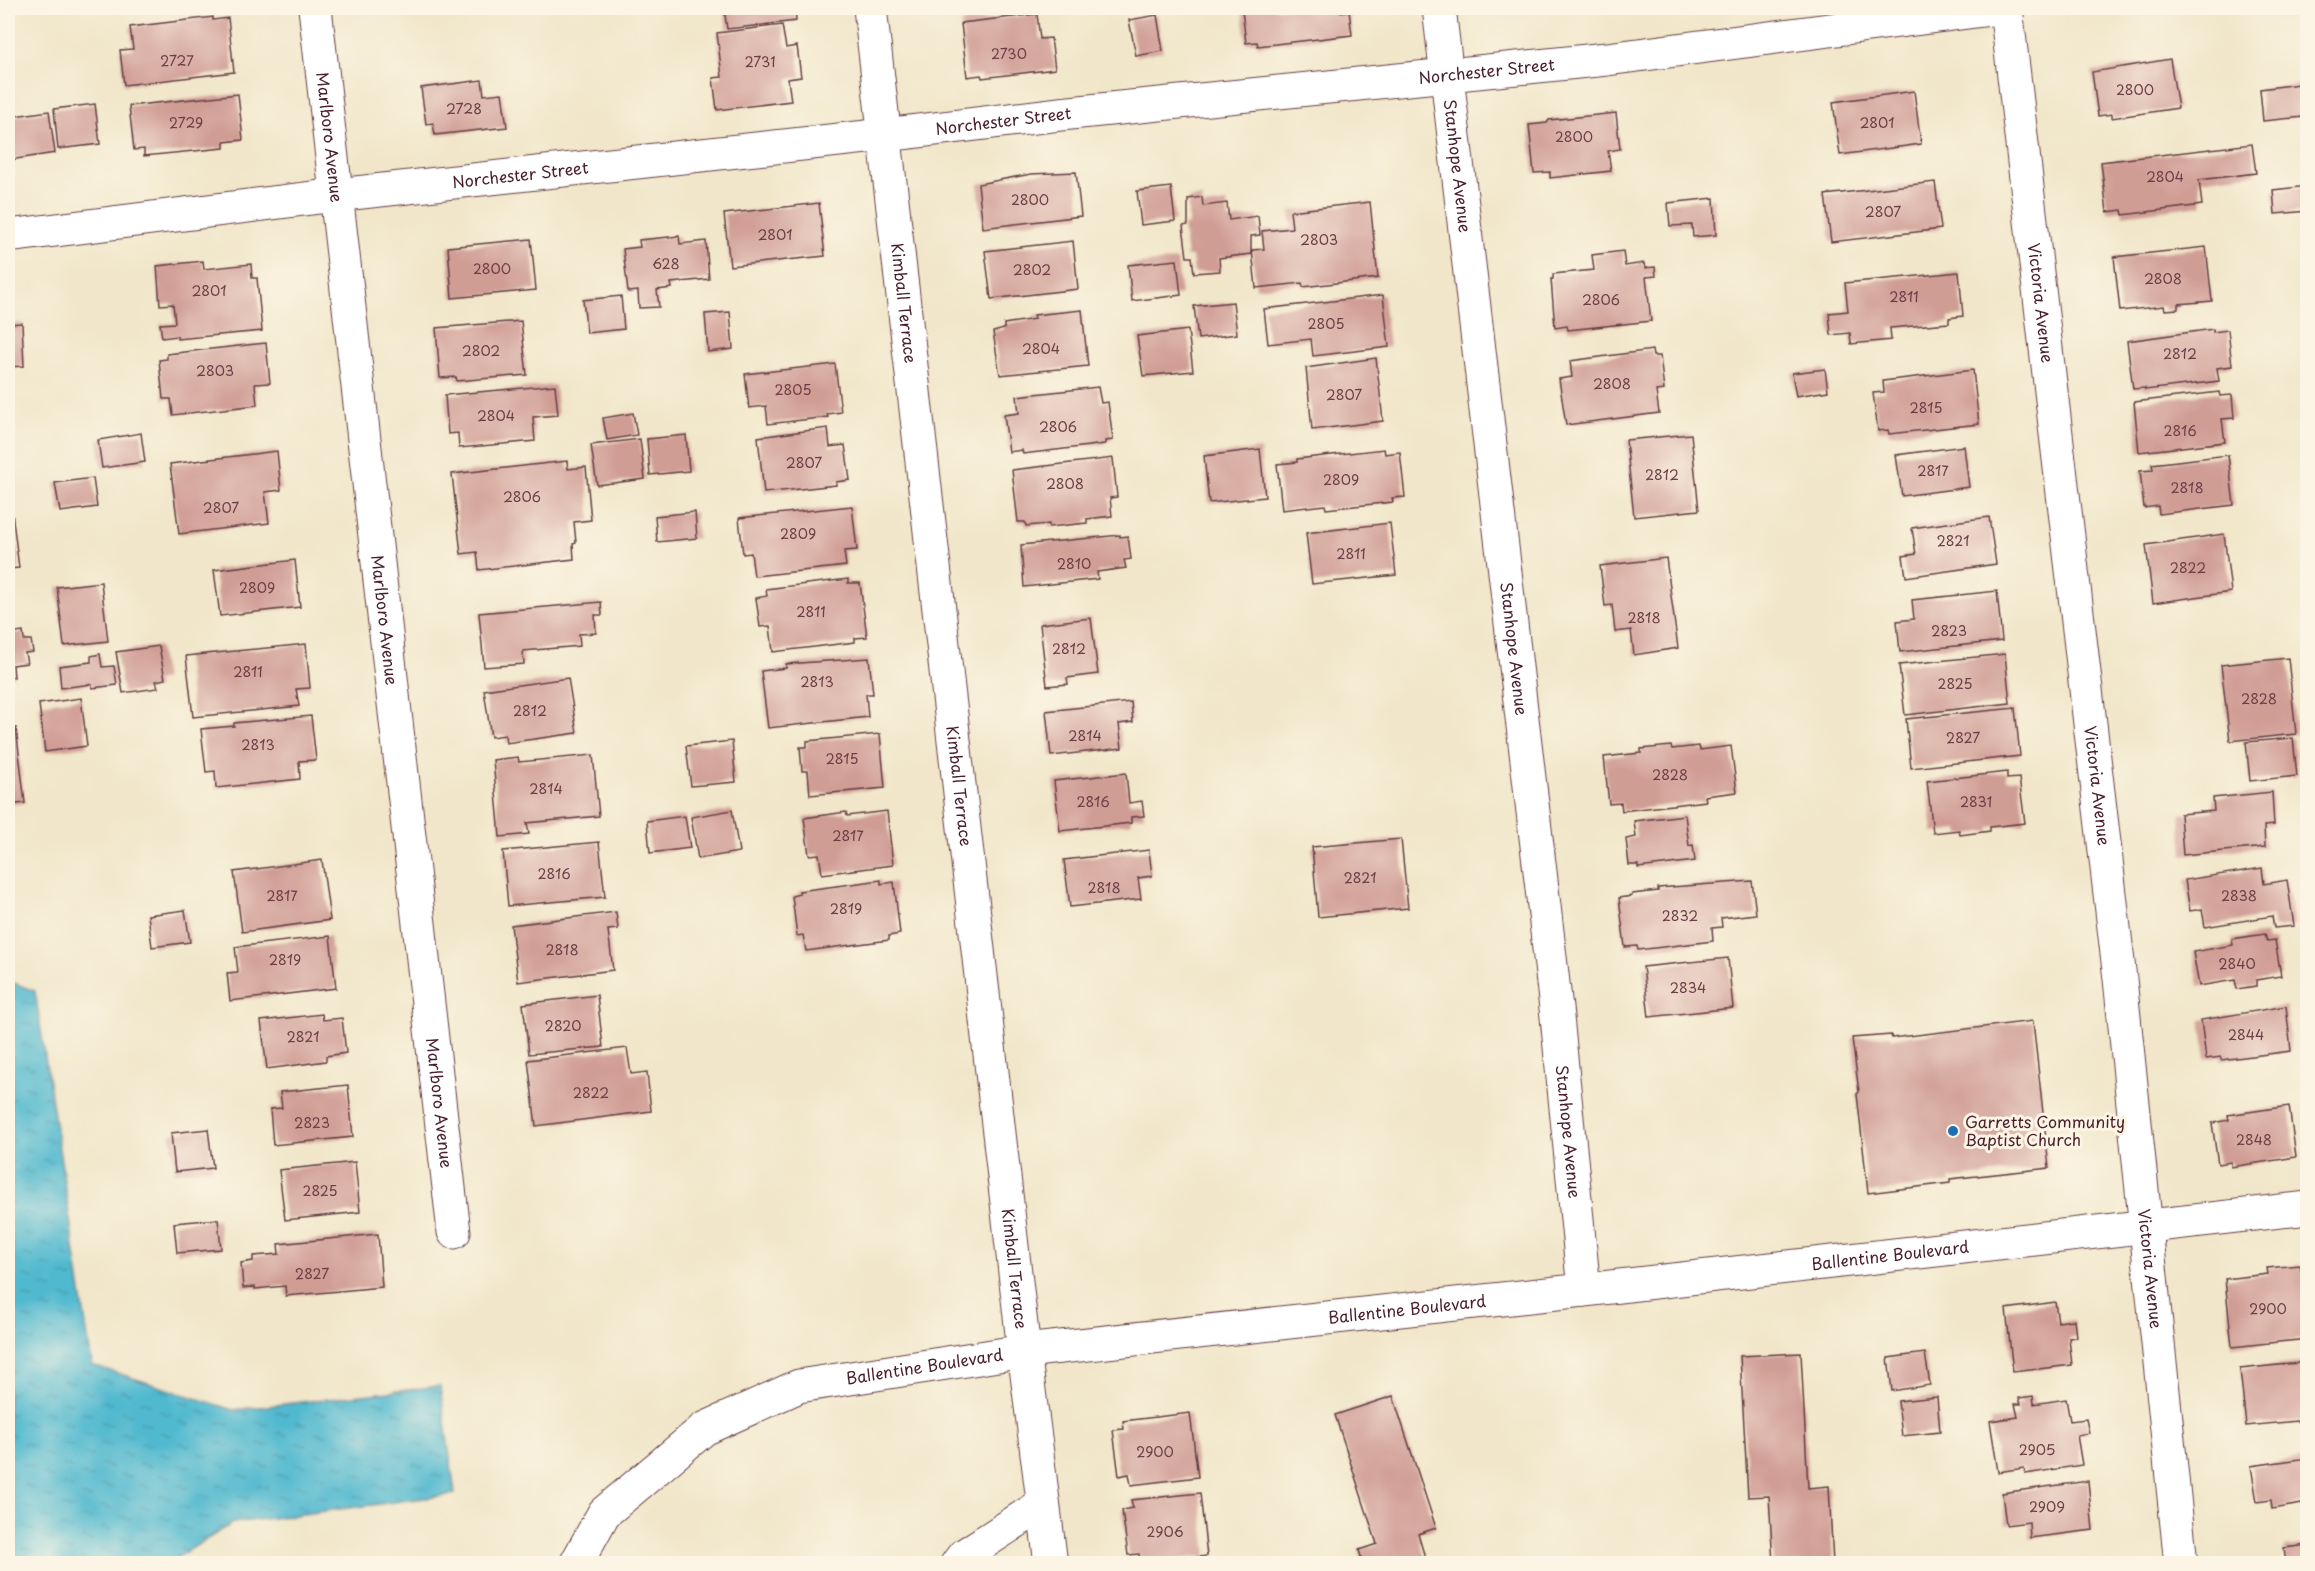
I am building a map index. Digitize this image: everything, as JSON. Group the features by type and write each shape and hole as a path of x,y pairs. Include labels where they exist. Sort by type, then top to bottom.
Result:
{"street":[{"name":"Marlboro Avenue","path":"315,8 454,1232"},
{"name":"Kimball Terrace","path":"870,8 1050,1563"},
{"name":"Stanhope Avenue","path":"1439,8 1557,1017 1584,1290"},
{"name":"Norchester Street","path":"8,236 336,195 1060,114 1607,59 1999,8"},
{"name":"Victoria Avenue","path":"2006,8 2116,943 2181,1563"},
{"name":"Ballentine Boulevard","path":"576,1563 604,1513 704,1429 799,1386 1024,1351 2307,1208"},
{"path":"957,1563 963,1556 1043,1504"}],"water":[{"path":"8,981 35,991 92,1365 233,1410 440,1386 455,1494 233,1523 168,1563 8,1563"}],"building":[{"path":"724,8 795,8 796,21 727,29"},
{"path":"1339,8 1340,12 1349,11 1352,35 1258,46 1257,42 1246,43 1242,10"},
{"path":"1037,14 1040,39 1051,38 1055,69 982,78 981,75 967,77 961,23"},
{"path":"1157,15 1163,51 1136,56 1129,20"},
{"path":"213,17 213,20 228,18 234,72 124,85 120,50 133,49 130,27"},
{"path":"782,25 786,48 797,46 801,77 788,79 791,101 717,110 713,78 722,77 717,33"},
{"path":"2170,59 2178,108 2112,118 2112,114 2098,116 2092,72"},
{"path":"482,80 484,95 502,93 507,127 435,135 433,123 426,124 421,88"},
{"path":"2299,84 2303,117 2263,121 2260,89"},
{"path":"1914,91 1921,144 1840,155 1833,102"},
{"path":"238,94 243,140 224,142 224,148 144,156 144,149 134,150 129,106"},
{"path":"95,104 100,144 58,149 54,109"},
{"path":"49,111 55,153 10,160 8,117"},
{"path":"1616,113 1620,149 1608,151 1611,171 1550,178 1550,172 1534,173 1529,125 1547,123 1549,120"},
{"path":"2252,144 2256,173 2199,180 2202,205 2123,215 2122,210 2107,212 2101,162"},
{"path":"1076,172 1081,216 983,228 978,184 1031,174"},
{"path":"1935,182 1941,229 1831,242 1825,195"},
{"path":"2308,186 2308,211 2275,214 2273,190"},
{"path":"1171,187 1175,221 1141,225 1137,191"},
{"path":"1202,197 1203,206 1227,203 1229,220 1258,216 1260,235 1251,236 1251,254 1219,258 1220,271 1194,273 1192,257 1187,257 1183,226 1188,225 1188,199"},
{"path":"1714,198 1716,235 1693,237 1692,225 1670,226 1668,203"},
{"path":"1370,202 1378,278 1303,287 1302,283 1256,288 1252,250 1264,249 1262,231 1292,228 1290,211"},
{"path":"819,203 825,256 730,266 724,214"},
{"path":"679,236 680,244 706,241 709,279 671,283 672,288 657,290 659,307 639,308 638,291 628,292 623,249 640,247 639,240"},
{"path":"531,239 536,290 452,298 448,247"},
{"path":"1073,241 1078,289 991,299 985,251"},
{"path":"2206,247 2212,301 2178,304 2178,309 2165,310 2164,306 2120,311 2114,257"},
{"path":"1623,251 1625,266 1644,263 1645,268 1655,267 1656,276 1646,277 1651,321 1568,330 1567,326 1555,328 1551,279 1553,279 1553,274 1594,270 1592,255"},
{"path":"1177,260 1181,295 1132,301 1128,265"},
{"path":"203,261 204,269 251,264 252,278 257,278 262,331 177,339 177,336 162,338 160,324 175,323 173,304 160,305 157,266"},
{"path":"1959,272 1963,316 1949,318 1949,323 1890,328 1891,340 1851,344 1850,333 1831,335 1829,313 1848,311 1845,283"},
{"path":"1383,295 1389,347 1313,356 1311,339 1268,344 1264,309"},
{"path":"621,296 624,329 587,333 583,300"},
{"path":"1233,302 1237,334 1198,339 1194,306"},
{"path":"1082,310 1088,366 1000,375 993,332 1004,329 1004,324 1035,319 1034,315"},
{"path":"730,312 733,349 708,352 705,314"},
{"path":"521,321 527,375 457,381 456,377 440,378 436,328"},
{"path":"22,323 24,366 8,367 8,324"},
{"path":"2213,329 2213,332 2228,330 2232,366 2217,368 2219,381 2145,390 2145,388 2133,389 2127,341"},
{"path":"1188,330 1193,371 1143,376 1137,336"},
{"path":"266,343 270,383 255,384 257,405 173,415 171,399 163,399 159,360 167,359 167,354"},
{"path":"1652,350 1653,356 1660,356 1664,390 1656,391 1659,413 1566,425 1559,379 1572,377 1570,361"},
{"path":"1376,358 1383,421 1312,430 1306,368"},
{"path":"835,364 841,412 827,414 828,417 768,424 766,406 749,408 745,374"},
{"path":"1825,369 1828,391 1796,396 1792,373"},
{"path":"1973,370 1979,424 1889,434 1888,430 1878,431 1873,393 1884,392 1883,381"},
{"path":"555,385 558,415 533,417 535,441 459,448 458,433 448,434 445,395"},
{"path":"1098,387 1101,403 1108,402 1113,440 1105,441 1105,444 1023,454 1022,450 1009,452 1004,415 1019,413 1017,396"},
{"path":"2219,392 2220,396 2232,395 2234,418 2222,419 2225,442 2139,452 2134,402"},
{"path":"633,413 637,435 607,440 603,418"},
{"path":"828,428 830,447 845,445 850,480 836,482 836,485 764,493 758,437"},
{"path":"141,433 145,462 102,468 98,440"},
{"path":"1691,434 1699,510 1634,517 1626,440"},
{"path":"686,435 689,471 650,475 647,439"},
{"path":"640,439 645,479 597,485 591,445"},
{"path":"1964,446 1969,487 1902,496 1896,455"},
{"path":"1260,449 1265,497 1209,503 1204,456"},
{"path":"1384,449 1385,454 1400,452 1405,497 1392,498 1393,502 1326,509 1325,505 1282,510 1277,464 1297,462 1297,459"},
{"path":"277,451 281,490 265,492 269,523 179,534 170,464"},
{"path":"2228,455 2234,505 2159,514 2158,506 2144,508 2140,471 2153,470 2152,464"},
{"path":"1113,458 1117,497 1110,498 1112,516 1087,519 1087,523 1049,527 1049,524 1026,526 1025,522 1018,522 1012,470"},
{"path":"567,461 568,469 586,467 591,520 574,522 576,543 573,544 574,559 479,570 477,552 461,554 452,474"},
{"path":"93,478 97,507 60,512 55,483"},
{"path":"852,506 857,550 844,551 846,566 754,576 751,553 743,554 739,518"},
{"path":"12,512 19,568 8,569 8,513"},
{"path":"695,512 697,538 657,542 655,516"},
{"path":"1989,517 1996,564 1906,577 1903,556 1916,554 1912,528"},
{"path":"1390,523 1396,575 1312,584 1306,533"},
{"path":"2224,534 2231,592 2153,603 2146,545"},
{"path":"1120,535 1120,537 1128,536 1131,559 1124,560 1126,568 1097,572 1098,579 1024,587 1021,545"},
{"path":"1666,558 1678,648 1634,655 1631,630 1615,632 1612,605 1605,606 1600,566"},
{"path":"295,560 300,607 220,616 214,570"},
{"path":"848,579 848,583 860,583 867,637 855,638 855,642 773,652 770,626 760,627 756,598 767,596 766,589"},
{"path":"101,582 108,641 64,646 57,587"},
{"path":"1997,591 2002,641 1900,652 1897,621 1914,619 1912,600"},
{"path":"601,602 602,615 595,615 596,633 579,634 580,646 523,651 524,664 484,667 479,613"},
{"path":"1091,618 1098,674 1067,678 1068,684 1047,686 1040,624"},
{"path":"23,632 24,640 31,640 33,652 25,653 27,663 13,665 14,677 8,677 8,634"},
{"path":"306,644 310,688 296,689 299,706 193,717 186,656"},
{"path":"159,646 165,679 156,681 158,688 123,693 116,652"},
{"path":"100,654 102,667 114,666 117,685 92,688 92,684 61,688 59,666 91,662 91,656"},
{"path":"2005,654 2010,703 1905,715 1899,665"},
{"path":"869,658 873,694 866,694 868,717 768,728 761,671 786,668 786,664"},
{"path":"2288,658 2296,734 2230,741 2221,665"},
{"path":"568,678 577,733 506,743 505,735 491,737 484,690"},
{"path":"81,698 87,746 45,752 39,704"},
{"path":"1131,702 1133,722 1119,724 1122,748 1051,756 1046,711"},
{"path":"2015,708 2020,756 1911,768 1906,719"},
{"path":"311,716 316,760 299,761 300,779 216,788 215,771 206,772 201,729 234,726 234,723"},
{"path":"16,728 25,803 8,805 8,730"},
{"path":"880,734 885,788 810,795 808,771 802,771 800,747 807,747 807,741"},
{"path":"2293,738 2297,776 2250,781 2246,742"},
{"path":"732,741 736,782 691,786 686,746"},
{"path":"1671,746 1672,749 1699,746 1700,750 1731,746 1737,792 1705,796 1706,801 1622,811 1621,803 1609,804 1604,757 1641,753 1641,749"},
{"path":"593,755 599,816 527,823 529,834 500,837 493,760 518,757 519,762"},
{"path":"2007,772 2007,779 2019,778 2025,823 1990,827 1990,831 1960,835 1959,830 1933,833 1927,781"},
{"path":"1126,773 1129,803 1142,801 1144,816 1131,817 1131,823 1060,831 1054,781"},
{"path":"2272,792 2274,825 2264,826 2265,847 2183,855 2180,814 2214,811 2213,798"},
{"path":"732,810 739,852 698,859 691,817"},
{"path":"887,811 893,865 822,874 819,854 809,855 804,818 846,812 847,816"},
{"path":"1685,815 1689,846 1693,845 1695,861 1638,868 1638,865 1629,865 1626,839 1636,837 1634,821"},
{"path":"685,816 690,848 650,853 647,821"},
{"path":"1401,839 1408,908 1318,917 1312,847"},
{"path":"599,842 605,897 508,906 503,851"},
{"path":"1149,850 1152,876 1138,878 1141,899 1070,907 1064,860"},
{"path":"322,860 330,920 242,932 234,872"},
{"path":"2262,868 2264,884 2287,880 2294,926 2274,928 2272,916 2205,927 2202,909 2190,911 2185,880"},
{"path":"881,880 881,884 894,882 900,934 889,936 889,940 806,951 803,935 797,936 792,896 799,894 799,891"},
{"path":"1752,881 1756,914 1721,918 1722,927 1712,928 1713,941 1638,950 1637,946 1625,947 1619,898 1658,891 1658,888"},
{"path":"185,910 190,942 152,947 148,915"},
{"path":"616,912 618,929 608,930 613,970 518,982 511,925"},
{"path":"2265,934 2267,941 2275,940 2281,976 2256,980 2256,986 2237,989 2235,980 2199,986 2193,952 2233,945 2232,939"},
{"path":"330,936 336,988 230,1001 227,973 238,972 235,947"},
{"path":"1728,958 1733,1008 1649,1017 1643,967"},
{"path":"597,995 603,1047 529,1054 523,1004"},
{"path":"2286,1006 2291,1051 2221,1060 2221,1057 2206,1059 2201,1020"},
{"path":"322,1014 323,1020 342,1018 346,1053 326,1056 326,1061 267,1069 261,1021"},
{"name":"Garretts Community Baptist Church","path":"2033,1021 2049,1168 1950,1179 1950,1183 1868,1193 1852,1038 1891,1035 1892,1038"},
{"path":"627,1048 631,1074 647,1072 651,1111 536,1126 528,1060"},
{"path":"348,1085 353,1137 273,1145 270,1109 282,1108 280,1092"},
{"path":"2289,1106 2296,1157 2231,1167 2231,1162 2218,1164 2212,1123 2229,1120 2228,1115"},
{"path":"208,1129 213,1168 175,1172 171,1133"},
{"path":"355,1162 360,1212 285,1220 279,1170"},
{"path":"218,1219 221,1249 177,1253 174,1223"},
{"path":"378,1234 382,1287 286,1296 285,1286 243,1288 241,1263 253,1261 253,1256 279,1254 278,1244"},
{"path":"2300,1265 2301,1271 2308,1270 2308,1339 2232,1347 2225,1279 2268,1274 2267,1268"},
{"path":"2055,1302 2058,1322 2074,1320 2076,1337 2069,1338 2072,1365 2013,1372 2006,1309"},
{"path":"1801,1353 1808,1488 1829,1486 1833,1564 1773,1564 1769,1496 1748,1497 1740,1356"},
{"path":"1925,1353 1930,1385 1892,1391 1888,1358"},
{"path":"2308,1362 2308,1420 2246,1426 2240,1369"},
{"path":"1393,1396 1436,1528 1418,1534 1427,1564 1363,1564 1359,1550 1377,1544 1335,1415"},
{"path":"2033,1396 2034,1404 2066,1399 2070,1421 2086,1419 2089,1433 2077,1435 2082,1465 2026,1474 2024,1468 1998,1472 1990,1421 2018,1417 2015,1404 2021,1404 2019,1398"},
{"path":"1937,1397 1940,1432 1902,1436 1898,1401"},
{"path":"1190,1413 1198,1477 1131,1485 1129,1474 1119,1476 1113,1430 1124,1429 1123,1421"},
{"path":"2308,1458 2308,1503 2272,1509 2271,1500 2257,1502 2251,1466"},
{"path":"2088,1481 2093,1530 2030,1538 2029,1522 2006,1525 2002,1493"},
{"path":"1200,1493 1207,1556 1140,1564 1139,1554 1128,1555 1122,1510 1133,1508 1131,1500"},
{"path":"2308,1545 2308,1564 2286,1564 2284,1548"}],"place":[{"name":"Garretts Community Baptist Church","path":"1953,1131"}]}
